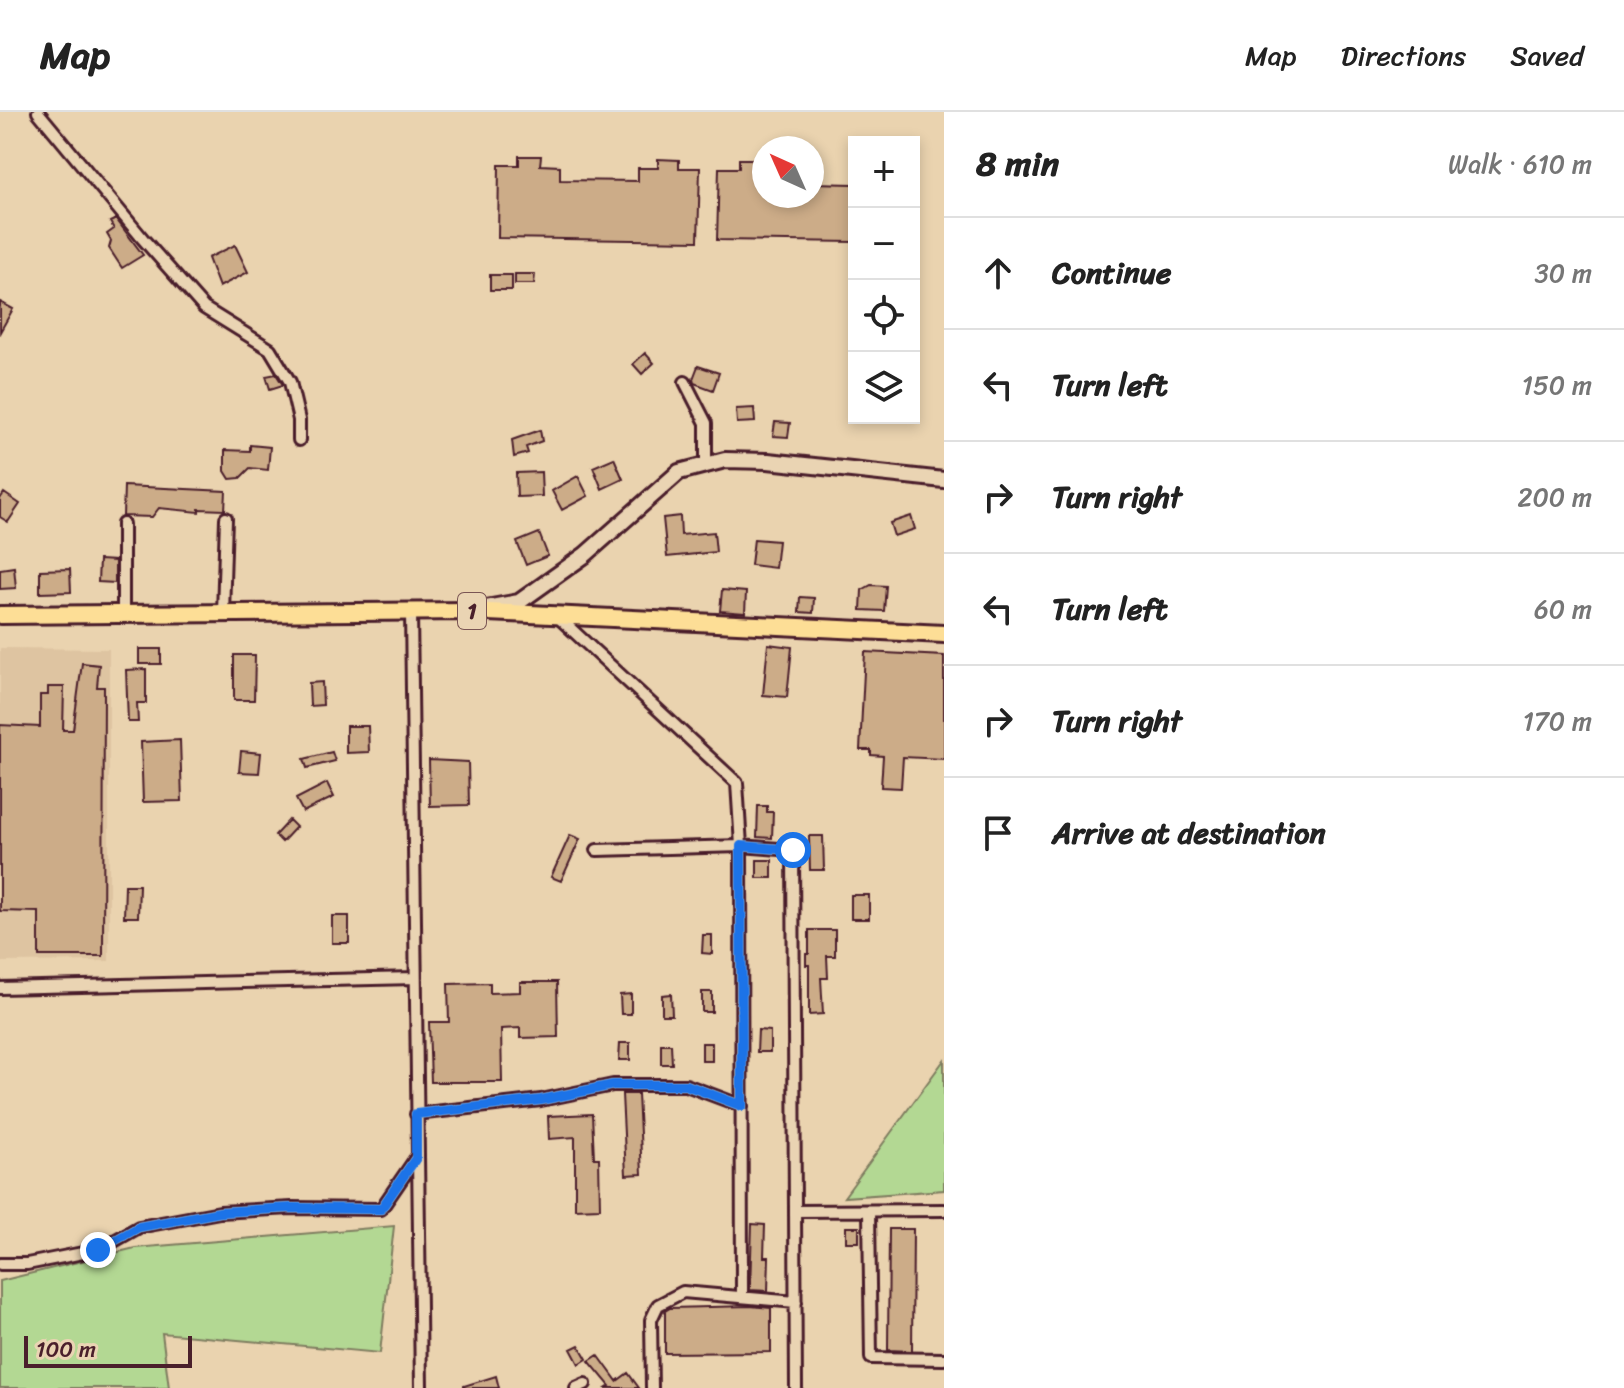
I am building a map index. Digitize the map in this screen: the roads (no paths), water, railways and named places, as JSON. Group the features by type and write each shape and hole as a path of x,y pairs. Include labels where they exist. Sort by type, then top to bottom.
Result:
{"main road":[{"name":"1","path":"0,615 468,611 944,634"}],"street":[{"path":"38,112 204,308 270,349 290,382 299,420 299,440"},
{"path":"685,382 706,423 706,465"},
{"path":"468,611 519,602 585,555 679,472 725,460 768,461 944,480"},
{"path":"223,613 226,518"},
{"path":"123,524 123,614"},
{"path":"411,612 421,1388"},
{"path":"557,615 737,783 741,846 742,1297"},
{"path":"597,850 741,846 793,850 796,1388"},
{"path":"0,988 415,978"},
{"path":"416,1114 541,1100 613,1085 686,1085 742,1106"},
{"path":"0,1264 27,1264 98,1250 139,1227 220,1212 292,1208 381,1209 416,1158"},
{"path":"795,1211 944,1210"},
{"path":"869,1211 871,1358 944,1359"},
{"path":"652,1388 651,1320 658,1305 683,1292 796,1302"}]}
